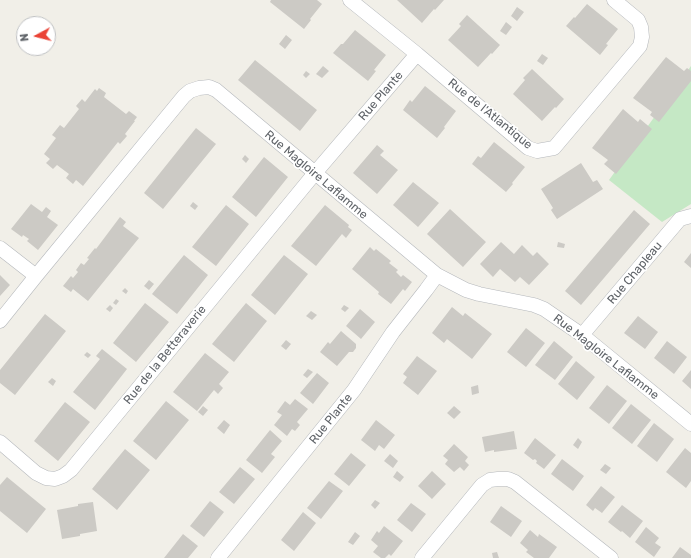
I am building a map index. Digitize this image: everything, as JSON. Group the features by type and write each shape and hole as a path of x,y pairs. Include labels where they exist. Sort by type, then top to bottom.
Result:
{"street":[{"name":"Rue de l'Atlantique","path":"350,0 417,54 528,148 537,151 554,148 640,46 642,37 641,27 638,20 614,0"},
{"name":"Rue Plante","path":"315,173 417,54"},
{"name":"Rue Magloire Laflamme","path":"0,322 184,96 190,91 209,87 216,90 436,274 466,290 534,305 544,309 582,335 691,424"},
{"name":"Rue de la Betteraverie","path":"0,442 36,472 46,478 55,479 64,476 71,470 315,173"},
{"name":"Rue Chapleau","path":"582,335 680,219 691,216"},
{"path":"0,248 36,276"},
{"name":"Rue Plante","path":"218,558 354,390 393,332 426,290 436,274"},
{"path":"422,558 482,485 490,480 508,479 515,482 611,558"}],"green space":[{"path":"691,66 691,204 662,222 609,180"}],"building":[{"path":"271,0 317,0 322,4 304,29 270,2"},
{"path":"397,0 444,0 422,23"},
{"path":"587,4 618,29 606,44 608,45 600,55 566,26"},
{"path":"517,7 524,12 517,21 511,16"},
{"path":"467,15 500,45 478,67 448,40 461,26 459,24"},
{"path":"506,22 512,27 506,35 500,31"},
{"path":"355,30 386,55 374,70 376,71 368,81 333,53"},
{"path":"286,35 292,40 285,49 279,44"},
{"path":"542,54 548,58 543,65 537,61"},
{"path":"666,57 684,71 687,68 691,71 691,81 659,122 650,115 652,112 633,98"},
{"path":"255,60 317,110 300,131 238,80"},
{"path":"323,66 329,71 322,78 316,74"},
{"path":"532,69 564,99 542,121 513,94 525,80 523,78"},
{"path":"306,71 310,74 306,78 303,75"},
{"path":"425,86 456,111 437,138 403,110 410,100 412,102"},
{"path":"99,88 106,93 104,97 126,114 129,111 137,117 125,134 127,136 120,144 118,142 83,186 76,180 73,184 66,178 69,174 57,165 53,169 46,163 50,159 44,154 56,138 52,135 60,125 64,128 79,109 76,106 82,99 85,102 95,89 97,91"},
{"path":"623,109 638,122 640,119 652,129 616,174 604,164 608,160 592,148"},
{"path":"196,128 216,144 163,209 144,193"},
{"path":"494,142 525,167 506,192 472,164 478,156 481,158"},
{"path":"377,145 384,151 380,155 398,170 377,194 353,173"},
{"path":"245,155 249,159 246,163 242,159"},
{"path":"264,157 288,177 256,217 232,197"},
{"path":"581,163 593,182 597,180 603,189 557,219 551,210 553,208 541,189"},
{"path":"413,182 439,203 418,227 393,205"},
{"path":"193,202 198,206 195,210 190,206"},
{"path":"31,204 42,212 46,207 51,211 47,217 58,225 38,250 27,241 29,239 23,235 22,237 11,229"},
{"path":"226,205 249,224 216,266 192,247"},
{"path":"325,205 349,225 348,227 352,230 346,238 342,234 316,266 291,246"},
{"path":"450,209 486,242 463,267 427,234"},
{"path":"634,210 650,224 581,305 565,291"},
{"path":"120,217 126,222 123,226 139,238 88,301 73,289 71,292 63,286 71,276 73,278 78,272 76,270 81,263 84,265 89,259 87,258 95,248 96,249"},
{"path":"501,242 514,254 522,245 533,256 537,252 549,264 529,285 520,277 515,282 500,269 493,277 480,264"},
{"path":"558,242 565,244 564,248 557,247"},
{"path":"370,247 374,251 376,249 391,261 389,263 398,270 396,272 401,277 403,275 412,282 405,291 403,289 391,304 378,294 379,292 352,269"},
{"path":"691,253 691,268 684,262"},
{"path":"184,255 208,275 177,314 152,294"},
{"path":"284,255 308,274 275,315 251,295"},
{"path":"0,275 10,285 0,296"},
{"path":"149,280 154,284 149,290 144,286"},
{"path":"125,288 128,291 126,294 122,291"},
{"path":"116,299 119,301 116,305 113,303"},
{"path":"145,303 169,322 136,362 113,343"},
{"path":"246,303 267,321 234,362 212,344"},
{"path":"110,305 113,308 110,312 106,309"},
{"path":"344,305 349,308 345,312 341,309"},
{"path":"452,307 463,316 465,313 492,334 472,359 447,339 444,343 432,333"},
{"path":"360,309 375,322 361,339 346,326"},
{"path":"311,311 317,315 312,320 306,316"},
{"path":"45,314 66,331 15,395 0,383 0,370"},
{"path":"638,316 658,332 645,349 624,333"},
{"path":"526,328 545,343 526,367 507,352"},
{"path":"341,331 356,344 356,348 353,352 349,352 337,366 320,352 328,342 330,344"},
{"path":"286,340 291,344 286,350 281,346"},
{"path":"554,341 573,357 555,380 535,365"},
{"path":"667,341 687,357 674,374 654,358"},
{"path":"102,349 127,369 95,410 73,392 100,359 96,356"},
{"path":"87,352 91,355 88,358 84,355"},
{"path":"205,353 229,372 219,384 223,388 218,394 214,390 197,411 173,392"},
{"path":"417,356 437,371 418,395 403,383 407,377 403,374"},
{"path":"576,361 595,377 577,400 558,384"},
{"path":"308,369 313,372 307,378 303,375"},
{"path":"691,370 691,389 682,381"},
{"path":"317,373 329,383 313,404 300,393"},
{"path":"52,378 56,381 53,386 48,382"},
{"path":"478,385 479,393 472,395 471,387"},
{"path":"607,385 627,401 609,424 589,408"},
{"path":"295,399 308,409 297,422 300,425 295,431 292,429 287,436 274,425 282,415 277,412 285,401 290,405"},
{"path":"166,401 189,420 156,460 133,441"},
{"path":"65,402 90,422 58,461 34,441"},
{"path":"631,404 651,420 632,444 612,428"},
{"path":"203,406 208,410 203,416 198,412"},
{"path":"454,406 461,412 454,419 447,413"},
{"path":"224,420 230,425 224,434 217,428"},
{"path":"376,420 395,435 384,449 379,445 375,451 361,440"},
{"path":"654,423 674,439 657,462 637,446"},
{"path":"270,430 282,441 271,454 275,457 262,473 246,460"},
{"path":"514,431 517,449 485,452 482,437"},
{"path":"535,438 556,455 544,469 536,463 537,461 535,459 533,460 524,453"},
{"path":"578,438 582,442 578,449 573,445"},
{"path":"454,444 468,457 465,461 469,465 464,471 460,467 454,472 445,464 448,460 443,456"},
{"path":"685,448 691,453 691,481 686,488 666,472"},
{"path":"125,449 150,470 117,510 92,489"},
{"path":"351,453 366,465 349,486 334,474"},
{"path":"390,454 398,461 393,468 384,461"},
{"path":"562,459 584,476 573,491 551,474"},
{"path":"605,464 611,468 606,474 600,470"},
{"path":"240,467 255,479 234,504 219,492"},
{"path":"397,471 404,477 400,482 393,477"},
{"path":"432,471 446,484 432,499 418,486"},
{"path":"7,477 46,509 27,533 0,511 0,485"},
{"path":"329,481 343,491 321,519 307,508"},
{"path":"601,486 615,497 602,513 595,508 593,511 586,505"},
{"path":"375,500 380,503 375,509 371,505"},
{"path":"210,501 224,512 204,537 190,526"},
{"path":"93,502 97,531 62,539 57,510 78,506 78,504"},
{"path":"411,503 426,514 412,532 397,520"},
{"path":"622,505 643,521 630,538 608,522"},
{"path":"501,506 522,521 511,537 490,522"},
{"path":"303,512 316,523 294,551 281,540"},
{"path":"384,526 403,541 391,556 389,554 385,558 381,558 373,552 378,546 371,540 377,531 379,533"},
{"path":"646,527 659,538 655,543 661,547 654,557 635,542"},
{"path":"530,530 538,537 539,534 557,547 549,558 534,558 526,552 528,550 520,543"},
{"path":"355,532 360,536 353,545 348,542"},
{"path":"183,534 198,546 188,558 164,558"},
{"path":"680,547 691,555 691,558 672,558"},
{"path":"497,552 499,558 493,558 492,553"}]}
